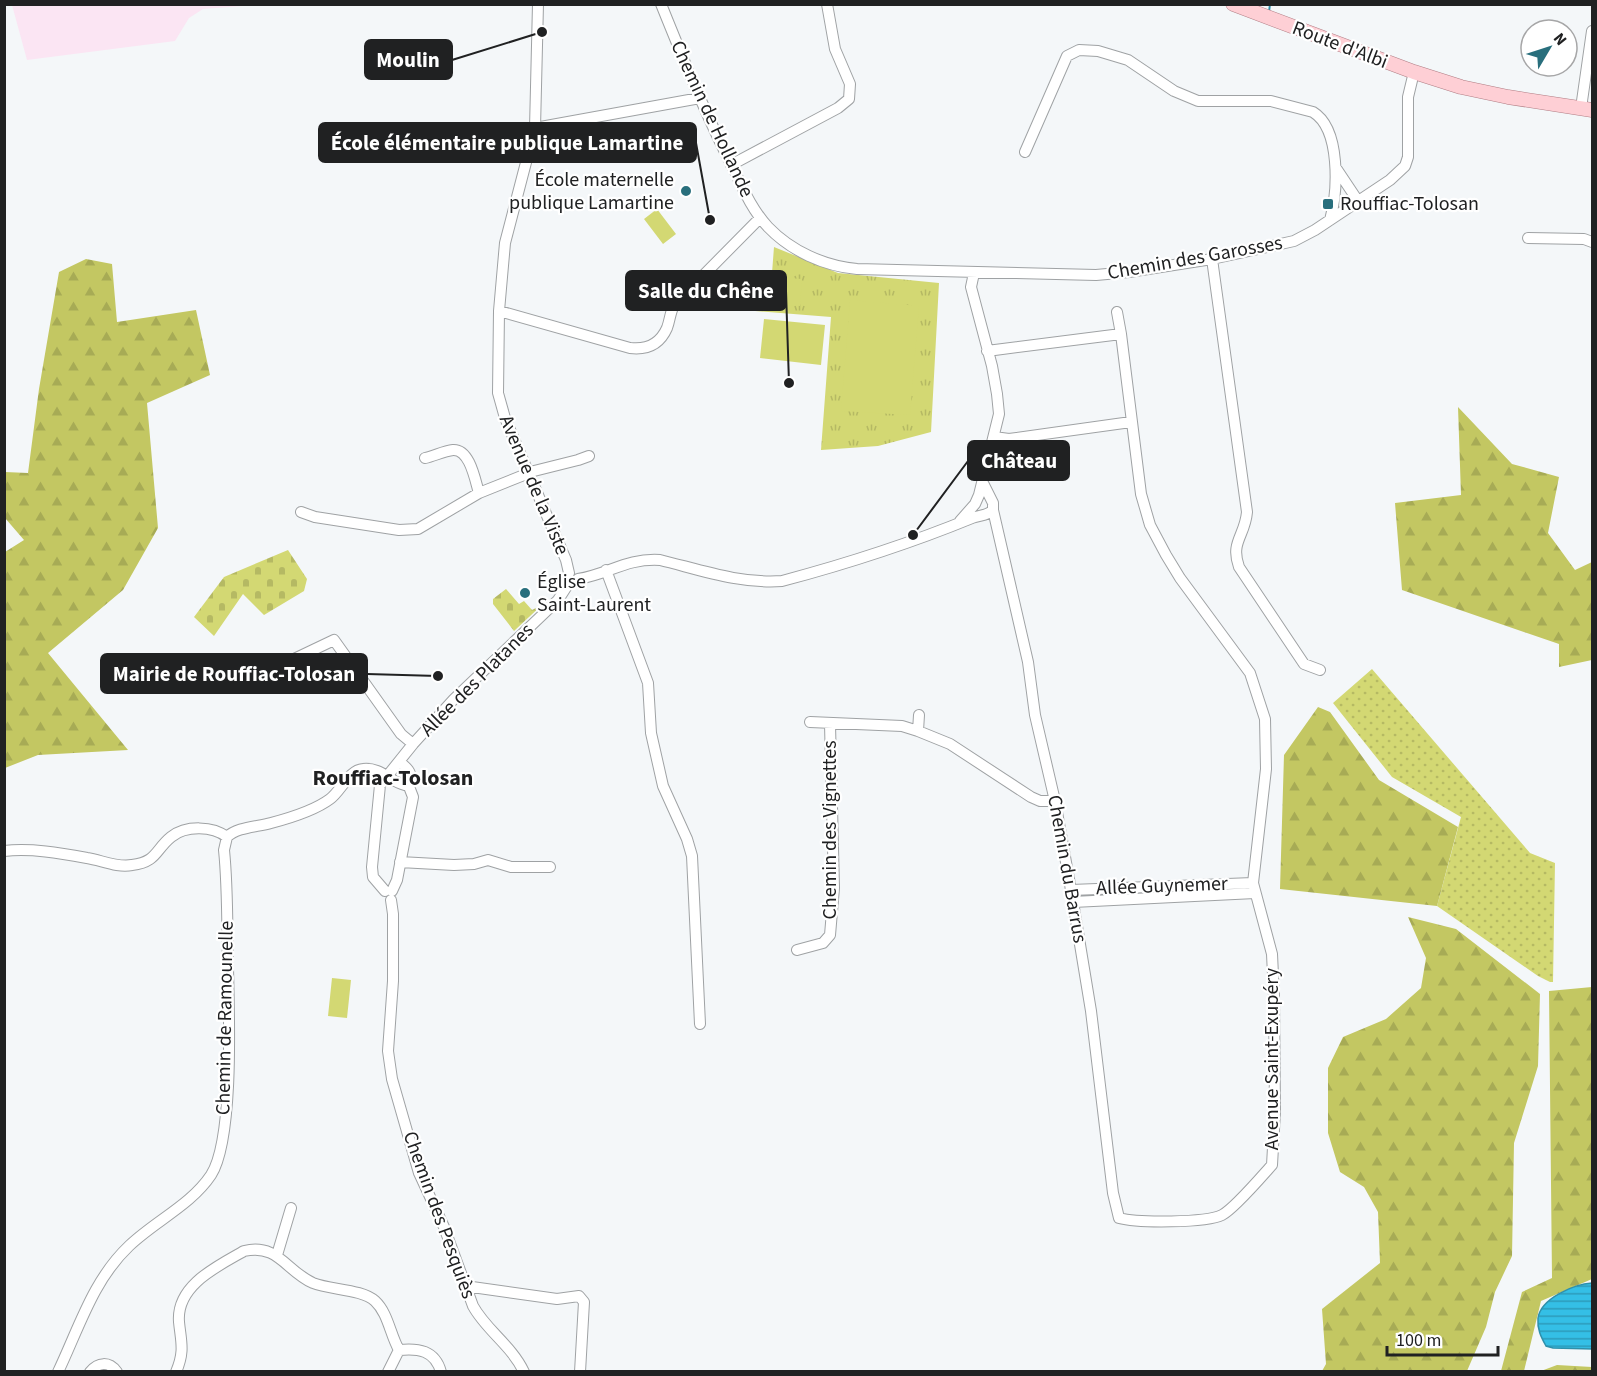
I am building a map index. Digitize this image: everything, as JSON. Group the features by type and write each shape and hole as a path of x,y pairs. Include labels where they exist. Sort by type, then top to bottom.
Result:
{"main road":[{"name":"Route d'Albi","path":"1233,4 1414,72 1482,92 1587,109"}],"street":[{"name":"Avenue de la Viste","path":"538,4 534,128 505,243 499,311 498,393 505,418 573,576"},
{"name":"Chemin de Hollande","path":"662,4 700,98 731,165 760,218 769,228 792,247 837,267 974,273"},
{"path":"731,165 838,108 849,99 850,84 835,49 827,4"},
{"path":"1587,109 1593,31"},
{"path":"1025,152 1067,56 1079,50 1098,51 1128,60 1174,91 1198,101 1271,101 1313,112 1319,116 1327,126 1336,168 1330,220"},
{"name":"Chemin des Garosses","path":"974,273 1096,275 1212,259 1294,241 1390,180 1407,162 1408,89 1414,72"},
{"path":"534,128 700,98"},
{"path":"1336,168 1356,202"},
{"path":"1334,188 1347,201 1356,202"},
{"path":"499,311 630,348 650,347 666,331 674,305 760,218"},
{"path":"1528,238 1593,242"},
{"path":"1212,259 1247,512 1246,524 1235,547 1235,556 1239,567 1304,664 1320,670"},
{"path":"974,273 971,287 997,394 999,414 983,483 976,502 976,511 986,513"},
{"name":"Avenue Saint-Exupéry","path":"1117,312 1141,494 1150,525 1180,578 1250,673 1265,719 1266,769 1254,888 1272,954 1275,1112 1272,1165 1224,1214 1211,1218 1156,1221 1119,1218"},
{"path":"987,351 1121,334"},
{"path":"994,437 1008,439 1131,422"},
{"path":"425,458 454,450 461,452 466,457 479,493"},
{"path":"301,512 315,517 399,530 418,529 479,493 528,473 589,456"},
{"path":"573,576 606,570 635,561 660,560 736,579 763,582 782,581 917,539 986,513 993,503 983,483"},
{"path":"955,525 976,502 983,497 989,498"},
{"name":"Chemin du Barrus","path":"986,513 995,525 1028,662 1035,715 1055,801 1091,1011 1113,1193 1119,1218"},
{"path":"606,570 648,683 651,733 663,786 687,839 692,856 700,1024"},
{"name":"Allée des Platanes","path":"388,776 413,744 454,699 558,600 567,586 563,579 573,576"},
{"path":"250,684 334,640 401,734 413,744"},
{"path":"918,731 919,715"},
{"path":"810,722 902,726 918,731 950,744 1031,797 1040,801 1055,801"},
{"name":"Chemin des Vignettes","path":"797,950 823,943 830,935 834,888 830,724"},
{"path":"400,762 411,772 411,781 408,784"},
{"path":"4,851 56,853 129,866 155,857 163,846 178,833 209,829 216,830 227,837 236,831 270,823 322,804 336,794 353,774 364,768 388,776 400,784 408,784"},
{"path":"388,776 380,785 372,867 373,877 390,894 397,880 413,797 408,784"},
{"name":"Chemin de Ramounelle","path":"58,1371 106,1271 130,1245 197,1191 211,1175 221,1149 227,1090 229,1023 224,850 227,837"},
{"path":"400,862 454,865 474,864 488,860 499,865 517,868 550,867"},
{"name":"Allée Guynemer","path":"1071,890 1254,888"},
{"name":"Allée Guynemer","path":"1073,902 1254,888"},
{"name":"Chemin des Pesquiès","path":"390,894 393,914 393,981 388,1051 392,1079 419,1173 444,1227 478,1315 515,1357 524,1371"},
{"path":"277,1255 291,1208"},
{"path":"176,1371 183,1346 179,1313 183,1298 203,1277 244,1251 259,1250 277,1255 310,1282 371,1298 382,1309 399,1350"},
{"path":"465,1286 557,1299 579,1296 584,1302 580,1371"},
{"name":"Chemin de Ramounelle","path":"66,1371 78,1328"},
{"path":"388,1371 399,1350"},
{"path":"399,1350 426,1351 436,1360 441,1371"},
{"path":"90,1371 103,1363 113,1366 117,1371"}],"shaded area":[{"path":"12,4 256,5 203,9 189,18 175,41 27,60"}],"green space":[{"path":"657,209 676,234 663,244 644,219"},
{"path":"774,247 838,273 939,283 931,432 878,446 821,450 831,317 755,311 744,299 770,299"},
{"path":"86,259 112,264 117,322 196,310 210,375 147,403 158,528 123,590 48,653 128,750 38,755 5,768 5,552 24,540 5,518 5,472 28,473 39,389 59,272"},
{"path":"790,278 802,279 800,306 788,305"},
{"path":"850,300 919,306 910,415 841,411"},
{"path":"764,319 825,325 821,365 760,358"},
{"path":"1458,407 1512,464 1559,477 1548,533 1575,570 1592,562 1592,660 1559,667 1559,644 1402,590 1395,503 1461,495"},
{"path":"288,550 307,579 304,591 264,615 243,594 214,636 194,617 224,577"},
{"path":"506,589 519,604 524,601 532,610 540,606 538,600 540,598 544,603 514,631 493,604 493,599"},
{"path":"1372,669 1530,853 1555,863 1553,982 1538,976 1437,906 1461,817 1392,777 1333,703"},
{"path":"1318,707 1330,712 1379,780 1458,827 1437,906 1280,889 1284,755"},
{"path":"1408,917 1456,929 1540,994 1538,1066 1514,1143 1512,1256 1495,1292 1486,1327 1467,1371 1322,1371 1326,1364 1322,1309 1380,1263 1378,1212 1364,1187 1340,1172 1328,1133 1328,1068 1343,1037 1386,1019 1421,988 1426,958"},
{"path":"332,978 351,980 347,1018 328,1016"},
{"path":"1592,987 1592,1279 1541,1301 1524,1371 1501,1371 1522,1292 1552,1278 1549,991"},
{"path":"1557,1365 1592,1367 1592,1371 1541,1371"}],"water":[{"path":"1592,1283 1592,1349 1546,1346 1538,1326 1540,1311 1545,1304 1568,1289"}],"waterway":[{"path":"1269,12 1270,4"}],"place":[{"name":"Moulin","path":"542,32"},
{"name":"École maternelle publique Lamartine","path":"686,191"},
{"name":"Rouffiac-Tolosan","path":"1328,204"},
{"name":"École élémentaire publique Lamartine","path":"710,220"},
{"name":"Salle du Chêne","path":"789,383"},
{"name":"Château","path":"913,535"},
{"name":"Église Saint-Laurent","path":"525,593"},
{"name":"Mairie de Rouffiac-Tolosan","path":"438,676"}],"district":[{"name":"Rouffiac-Tolosan","path":"393,778"}]}
